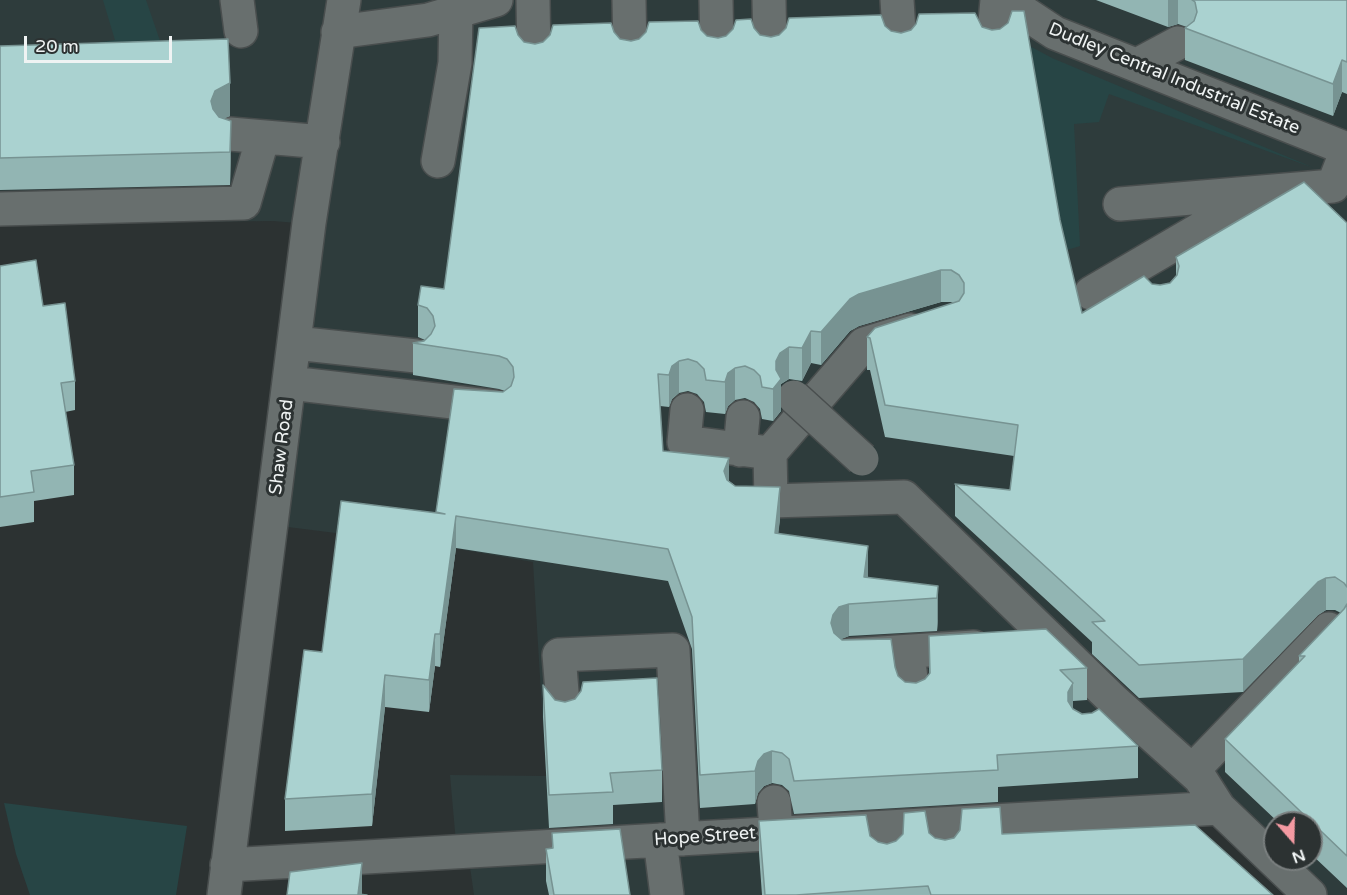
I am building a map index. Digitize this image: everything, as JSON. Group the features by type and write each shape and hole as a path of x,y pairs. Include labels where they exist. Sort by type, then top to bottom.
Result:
{"street":[{"name":"Shaw Road","path":"226,880 309,223 344,0"},
{"path":"338,32 428,20 496,0"},
{"path":"533,0 534,58"},
{"path":"629,0 630,55"},
{"path":"716,0 717,52"},
{"path":"769,0 770,51"},
{"path":"897,0 900,47"},
{"path":"993,44 997,0"},
{"name":"Dudley Central Industrial Estate","path":"1005,0 1055,33 1347,150"},
{"path":"438,161 455,63 456,11"},
{"path":"1137,65 1178,44"},
{"path":"230,134 323,142"},
{"path":"0,208 244,203 263,136"},
{"path":"1120,204 1333,186 1347,150"},
{"path":"1091,293 1146,278 1264,192"},
{"path":"755,452 864,344 936,323"},
{"path":"295,343 416,356"},
{"path":"290,383 496,407"},
{"path":"794,397 862,459 911,489 1054,642 1103,711 1192,771 1219,808 1310,895"},
{"path":"687,410 684,442 755,452"},
{"path":"743,417 755,452 757,502 911,489"},
{"path":"1192,771 1230,749 1330,628"},
{"path":"850,655 1054,642"},
{"path":"564,716 559,655 673,650 672,840 667,895"},
{"path":"908,652 913,698"},
{"name":"Hope Street","path":"226,880 672,840 775,817 883,826 943,838 1219,808"},
{"path":"883,826 886,858"}],"shaded area":[{"path":"0,0 1347,0 1347,895 1310,895 1285,871 1323,871 1323,811 1263,811 1263,850 1219,808 1004,895 474,895 468,853 457,854 450,775 546,776 533,562 447,547 272,525 309,224 273,221 0,224"},
{"path":"103,0 146,0 169,67 0,57 115,40"},
{"path":"1024,43 1052,58 1314,168 1109,94 1099,122 1074,124 1080,246 1060,252"},
{"path":"4,803 187,826 176,895 30,895 16,854"}],"building":[{"path":"1192,0 1347,0 1347,62 1342,60 1333,84 1185,28 1194,21 1197,12 1195,2"},
{"path":"1012,11 1024,11 1060,220 1082,313 1144,276 1152,284 1170,283 1177,275 1179,266 1176,257 1304,182 1347,223 1347,587 1335,577 1318,582 1243,659 1139,665 1092,622 1105,621 955,484 1010,490 1018,425 885,405 870,338 867,337 875,328 959,301 964,293 964,283 959,275 951,270 941,270 859,294 850,299 821,332 811,331 802,348 789,347 780,353 776,361 776,370 781,379 773,389 762,387 760,376 745,366 735,368 728,373 725,382 706,380 704,369 697,362 688,359 672,366 669,375 658,374 663,451 729,458 724,471 727,480 735,486 780,487 775,533 868,546 864,577 938,586 937,598 849,604 839,607 833,615 831,623 834,633 842,640 891,639 895,667 898,676 905,682 916,683 925,679 930,673 929,636 1046,629 1087,668 1060,670 1073,683 1068,692 1068,701 1073,709 1082,714 1092,713 1099,709 1138,746 997,755 998,770 794,781 789,759 782,753 772,751 764,754 758,761 755,771 700,775 692,617 668,549 456,516 440,634 435,634 429,680 385,675 372,794 285,799 304,650 322,652 341,501 445,514 436,512 454,389 503,392 511,386 514,377 513,367 507,359 499,356 413,343 424,341 435,326 433,316 427,308 418,305 421,286 444,289 479,28 515,26 524,42 535,44 543,42 550,35 553,25 611,23 620,39 631,41 639,39 646,32 649,22 698,21 701,30 707,36 718,38 726,36 733,29 736,20 751,19 760,35 771,37 779,35 786,28 789,18 881,15 885,26 891,31 901,33 911,30 919,14 975,13 982,27 992,30 1000,29 1008,23"},
{"path":"228,39 230,83 215,91 211,101 219,117 231,121 230,152 0,158 0,46"},
{"path":"36,260 43,306 65,303 75,381 61,383 74,465 31,471 34,492 0,497 0,266"},
{"path":"1347,604 1347,856 1323,833 1323,811 1300,811 1225,739 1305,656 1299,656"},
{"path":"657,678 662,770 610,773 613,792 549,795 543,685 555,700 565,702 575,699 581,691 583,682"},
{"path":"1000,807 1002,834 1195,825 1273,895 931,895 928,886 765,895 759,821 866,815 870,836 878,842 887,844 896,841 903,834 904,813 925,811 929,833 935,838 945,840 954,838 960,830 962,809"},
{"path":"620,829 630,895 554,895 546,849 553,848 552,833"},
{"path":"362,863 358,894 367,895 287,895 290,872"}]}
